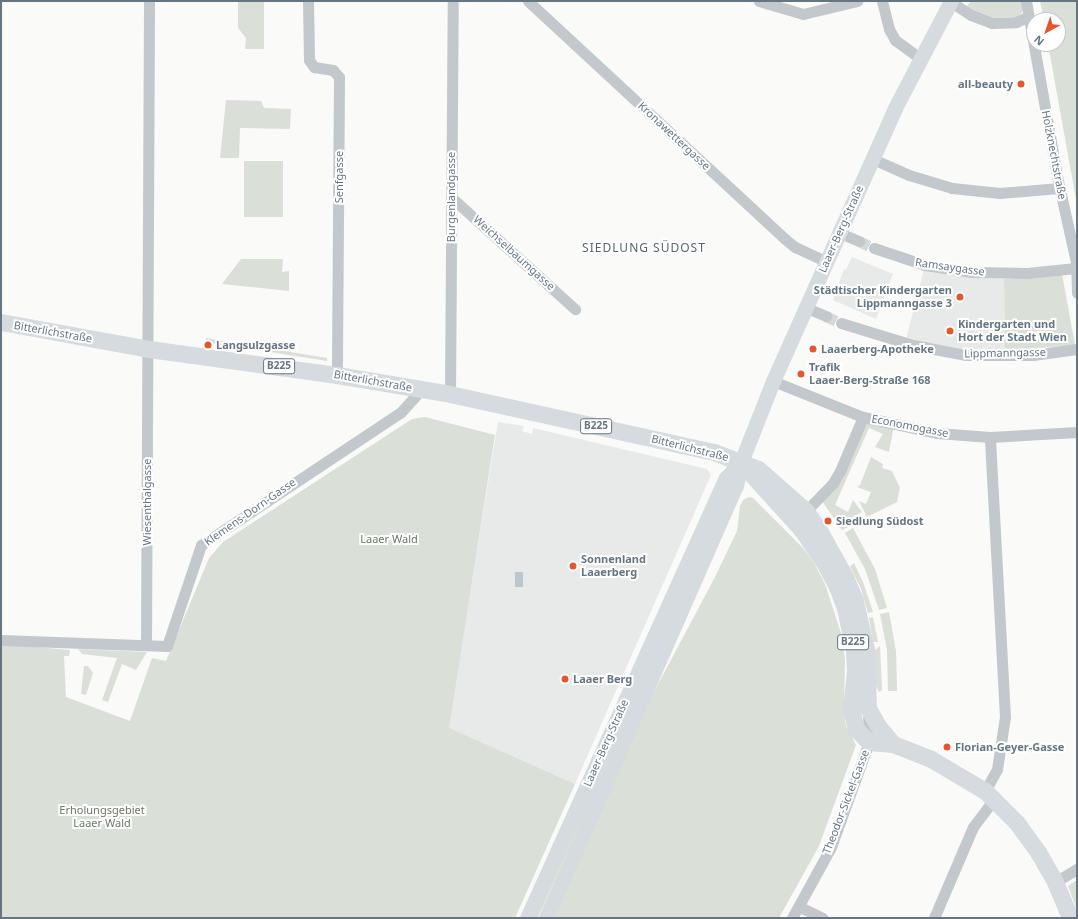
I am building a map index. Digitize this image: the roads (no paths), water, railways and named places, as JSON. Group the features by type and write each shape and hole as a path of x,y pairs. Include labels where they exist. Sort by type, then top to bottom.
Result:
{"main road":[{"name":"Laaer-Berg-Straße","path":"546,918 734,491 741,462 773,381 807,308 872,159 920,58 951,1"},
{"name":"Bitterlichstraße","path":"1,322 149,353 337,375 450,394 714,452 741,462"},
{"name":"Laaer-Berg-Straße","path":"527,918 726,478 741,462"},
{"name":"B225","path":"741,462 758,469 775,482 806,511 820,530 845,577 855,601 866,650 868,708 878,726 893,744"},
{"name":"Theodor-Sickel-Gasse","path":"741,462 802,530 825,564 837,587 845,608 854,651 855,671 851,710 853,722 856,730 869,742"},
{"name":"B225","path":"869,742 893,744 939,763 990,795 1025,832 1055,882 1070,918"}],"street":[{"path":"148,1 149,353"},
{"name":"Senfgasse","path":"308,1 309,60 314,67 333,70 339,77 337,375"},
{"name":"Burgenlandgasse","path":"450,394 453,1"},
{"name":"Kronawettergasse","path":"528,1 785,239 795,247 827,262"},
{"path":"759,1 803,14 857,1"},
{"path":"882,1 889,29 895,40 920,58"},
{"path":"951,1 971,15 992,23 1016,22 1026,18"},
{"name":"Holzknechtstraße","path":"1026,1 1027,12"},
{"name":"Holzknechtstraße","path":"1034,52 1059,188 1076,268 1077,293"},
{"path":"872,159 909,175 952,188 1000,193 1059,188"},
{"name":"Weichselbaumgasse","path":"452,198 575,309"},
{"path":"840,233 859,242"},
{"name":"Ramsaygasse","path":"874,248 925,265 971,272 1027,273 1076,268"},
{"path":"807,308 826,316"},
{"name":"Lippmanngasse","path":"841,323 913,345 966,355 1033,355 1077,350"},
{"name":"Wiesenthalgasse","path":"146,645 149,353"},
{"name":"Economogasse","path":"773,381 863,417 937,433 990,436 1077,432"},
{"name":"Klemens-Dorn-Gasse","path":"1,640 167,646 201,545 401,412 421,390"},
{"path":"806,511 833,483 840,471 863,417"},
{"path":"934,918 973,827 990,795 997,769 1005,717 990,436"},
{"path":"868,708 869,742"},
{"name":"Theodor-Sickel-Gasse","path":"792,918 800,906 831,847 869,742"},
{"path":"1055,882 1077,869"},
{"path":"800,906 823,918"}],"tunnel":[{"path":"859,241 874,248"},
{"path":"826,316 841,323"}],"place":[{"name":"all-beauty","path":"1021,84"},
{"name":"Städtischer Kindergarten Lippmanngasse 3","path":"960,297"},
{"name":"Kindergarten und Hort der Stadt Wien","path":"950,331"},
{"name":"Langsulzgasse","path":"208,345"},
{"name":"Laaerberg-Apotheke","path":"813,349"},
{"name":"Trafik Laaer-Berg-Straße 168","path":"801,374"},
{"name":"Siedlung Südost","path":"828,521"},
{"name":"Sonnenland Laaerberg","path":"573,566"},
{"name":"Laaer Berg","path":"565,679"},
{"name":"Florian-Geyer-Gasse","path":"947,747"}],"district":[{"name":"SIEDLUNG SÜDOST","path":"644,248"}],"park label":[{"name":"Laaer Wald","path":"389,539"},
{"name":"Erholungsgebiet Laaer Wald","path":"102,817"}]}
